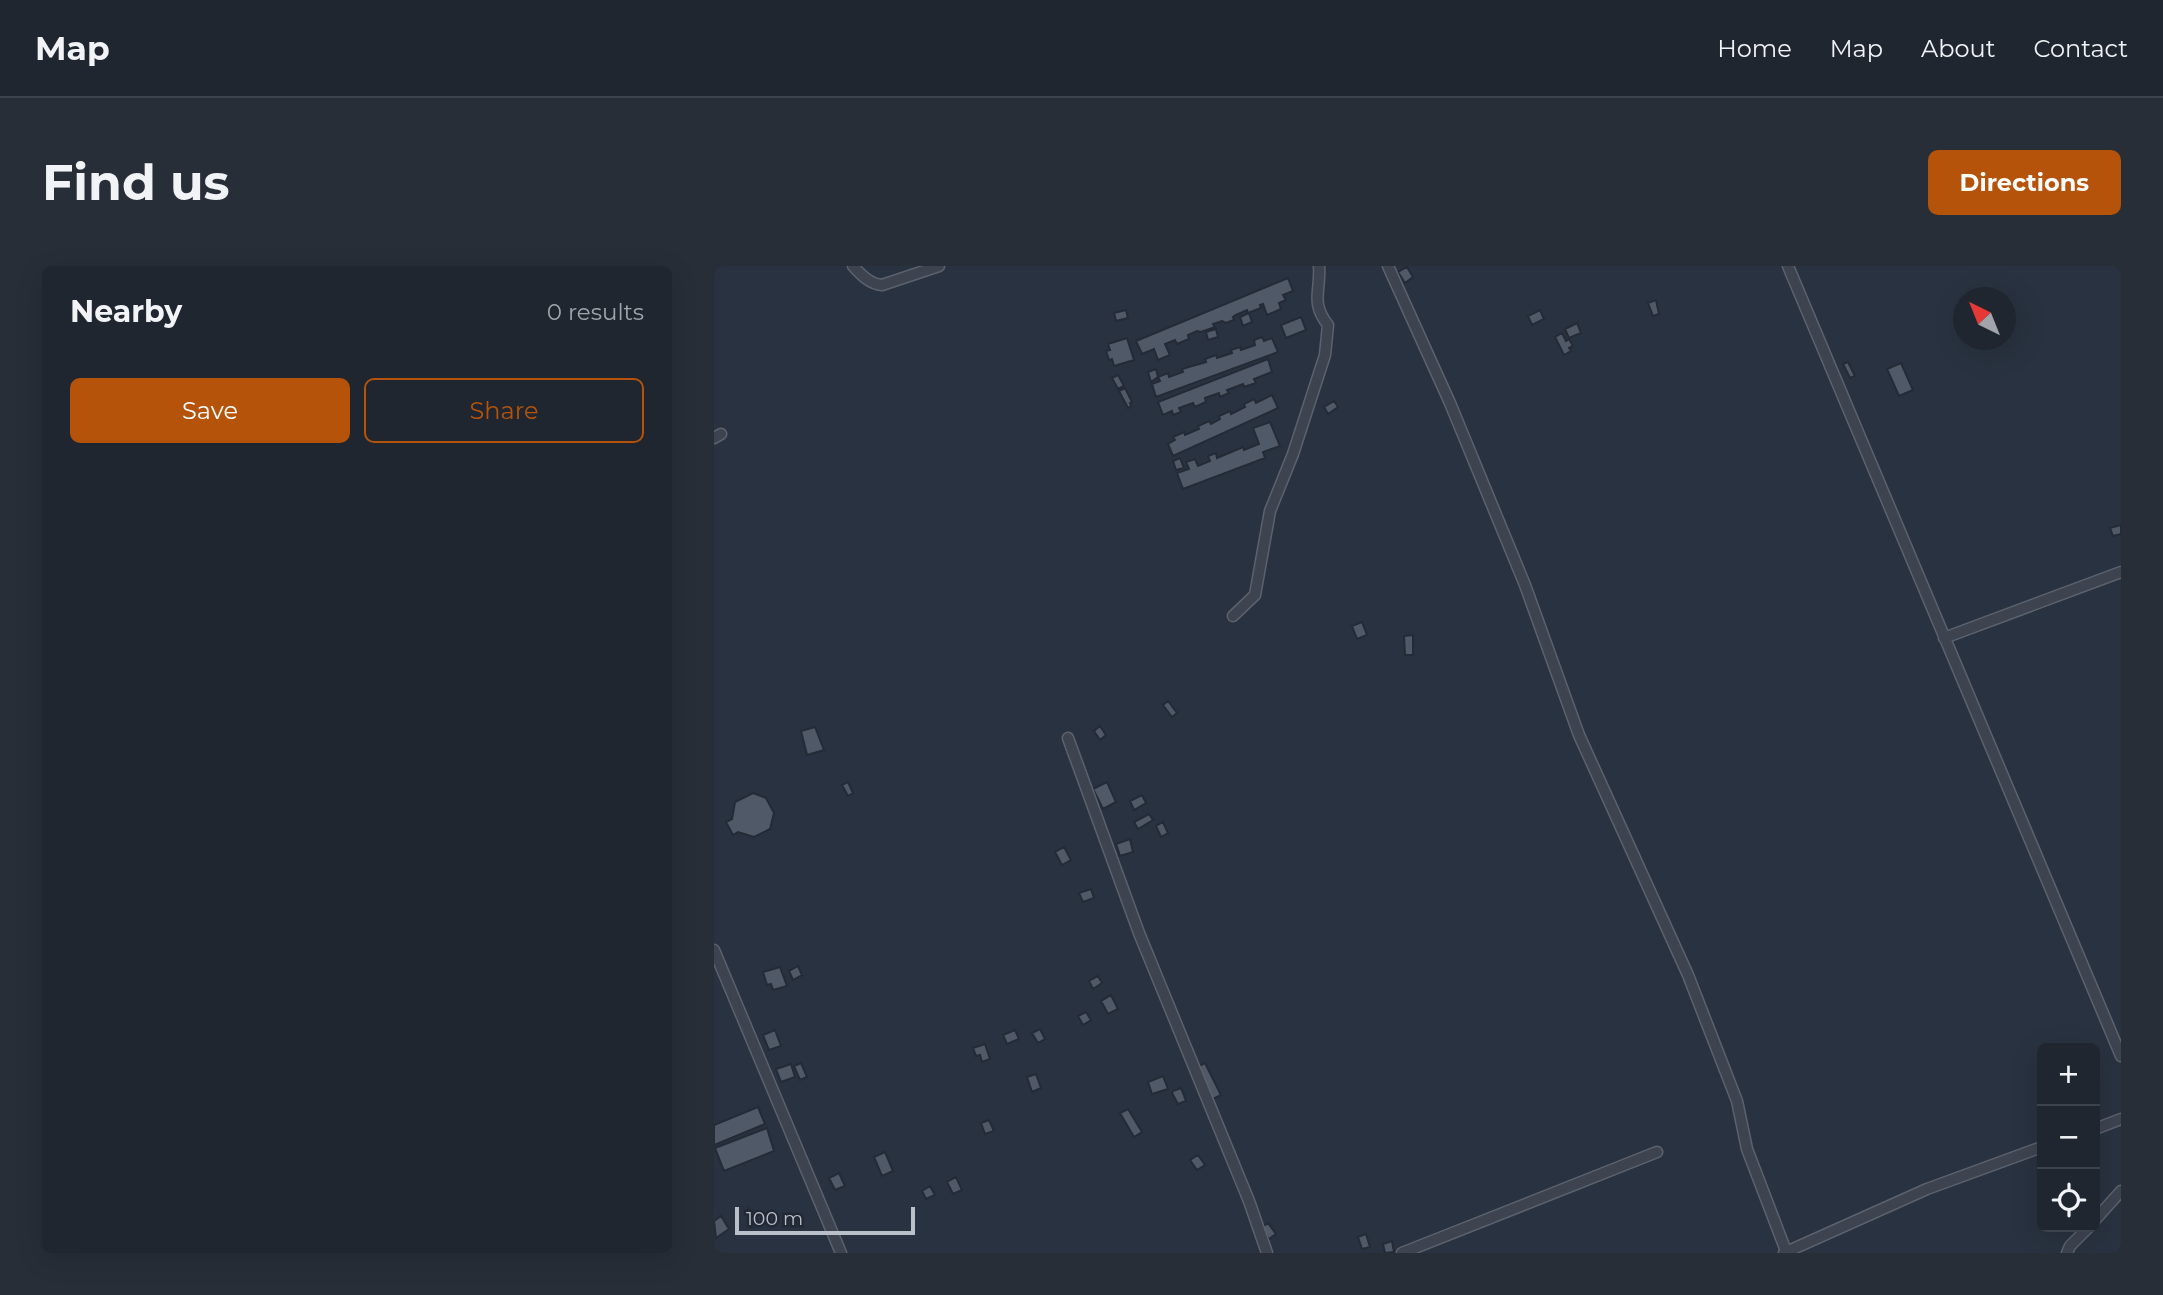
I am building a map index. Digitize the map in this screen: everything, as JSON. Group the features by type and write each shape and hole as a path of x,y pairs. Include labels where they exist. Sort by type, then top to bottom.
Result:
{"street":[{"path":"853,266 870,281 882,285 939,266"},
{"path":"1233,616 1255,595 1270,511 1293,454 1325,355 1328,325 1316,302 1320,280 1319,266"},
{"path":"1388,266 1450,403 1525,585 1579,735 1688,975 1737,1101 1747,1149 1785,1252 1927,1189 2037,1149"},
{"path":"1788,266 2121,1056"},
{"path":"1944,638 2121,572"},
{"path":"1068,737 1139,933 1249,1200 1267,1253"},
{"path":"714,950 841,1253"},
{"path":"2100,1127 2121,1119"},
{"path":"1402,1253 1657,1152"},
{"path":"2100,1214 2121,1191"},
{"path":"2067,1253 2084,1232"}],"building":[{"path":"1407,267 1413,277 1405,283 1398,272"},
{"path":"1288,278 1293,291 1283,295 1286,300 1279,303 1281,309 1267,315 1263,304 1260,305 1261,308 1236,315 1234,320 1213,324 1215,327 1188,335 1189,339 1177,344 1175,340 1165,344 1170,355 1158,360 1154,349 1142,354 1136,341"},
{"path":"1656,300 1659,314 1653,316 1648,303"},
{"path":"1126,310 1128,318 1116,321 1114,313"},
{"path":"1540,310 1544,319 1532,325 1528,316"},
{"path":"1249,313 1252,322 1243,326 1240,317"},
{"path":"1301,317 1306,330 1286,338 1281,325"},
{"path":"1577,323 1581,333 1569,338 1565,329"},
{"path":"1216,329 1218,337 1208,340 1206,332"},
{"path":"1562,333 1566,341 1569,339 1573,346 1569,348 1571,351 1564,355 1555,337"},
{"path":"1262,337 1264,341 1272,338 1278,352 1156,397 1152,384 1160,381 1158,377 1168,373 1169,377 1183,372 1182,369 1206,362 1205,359 1216,355 1217,358 1232,353 1231,350 1255,345 1254,340"},
{"path":"1127,338 1134,360 1114,366 1106,351 1110,350 1108,344"},
{"path":"1268,359 1272,372 1254,379 1256,383 1244,387 1243,384 1227,390 1229,393 1220,397 1219,393 1205,398 1206,402 1195,407 1193,403 1179,408 1181,412 1173,415 1172,411 1163,415 1158,402"},
{"path":"1848,362 1855,376 1850,378 1843,364"},
{"path":"1901,363 1913,390 1899,396 1887,369"},
{"path":"1156,369 1158,377 1151,382 1148,372"},
{"path":"1118,375 1124,386 1118,389 1112,378"},
{"path":"1125,388 1132,402 1128,408 1119,391"},
{"path":"1272,395 1278,408 1173,456 1168,444 1175,440 1173,437 1199,429 1198,426 1209,421 1211,424 1220,419 1219,416 1230,411 1231,414 1254,399 1256,403"},
{"path":"1334,401 1338,407 1328,414 1324,407"},
{"path":"1270,422 1280,446 1263,452 1265,458 1183,489 1177,473 1189,469 1186,462 1195,459 1198,466 1210,461 1208,456 1216,453 1217,458 1243,447 1244,450 1259,444 1253,428"},
{"path":"1180,458 1184,468 1176,470 1173,461"},
{"path":"2121,525 2121,534 2113,536 2110,528"},
{"path":"1362,622 1367,635 1357,639 1352,626"},
{"path":"1413,635 1413,655 1405,655 1404,636"},
{"path":"1168,701 1177,713 1172,717 1163,705"},
{"path":"1100,726 1106,735 1100,740 1094,731"},
{"path":"815,727 824,750 807,755 801,731"},
{"path":"848,782 853,793 848,796 842,785"},
{"path":"1107,782 1116,802 1103,809 1093,789"},
{"path":"753,793 766,798 774,813 770,829 754,837 738,832 733,835 726,822 732,819 735,802"},
{"path":"1142,795 1146,803 1134,810 1130,801"},
{"path":"1149,814 1153,820 1138,829 1134,822"},
{"path":"1163,822 1168,833 1161,837 1156,826"},
{"path":"1130,839 1133,852 1120,856 1116,844"},
{"path":"1064,847 1071,860 1062,865 1055,852"},
{"path":"1091,889 1094,898 1083,902 1079,893"},
{"path":"798,966 802,975 793,980 789,971"},
{"path":"780,967 787,986 773,990 771,984 767,985 763,972"},
{"path":"1098,976 1102,983 1093,989 1089,981"},
{"path":"1111,995 1118,1009 1108,1014 1101,1001"},
{"path":"1086,1012 1091,1020 1083,1025 1078,1016"},
{"path":"1040,1029 1045,1039 1038,1043 1032,1033"},
{"path":"775,1030 781,1046 769,1050 763,1035"},
{"path":"1015,1030 1019,1039 1007,1044 1003,1035"},
{"path":"985,1044 990,1059 982,1062 980,1055 976,1056 973,1048"},
{"path":"801,1063 807,1077 800,1080 794,1066"},
{"path":"1205,1063 1221,1095 1211,1100 1197,1067"},
{"path":"791,1064 795,1077 781,1082 776,1069"},
{"path":"1036,1074 1041,1088 1032,1092 1027,1077"},
{"path":"1163,1076 1168,1089 1152,1094 1148,1082"},
{"path":"1181,1088 1186,1101 1178,1104 1172,1093"},
{"path":"758,1107 765,1124 714,1145 714,1125"},
{"path":"1128,1109 1142,1132 1134,1137 1120,1113"},
{"path":"989,1120 994,1131 985,1134 981,1123"},
{"path":"767,1128 774,1151 724,1171 715,1148"},
{"path":"885,1152 893,1171 882,1176 874,1157"},
{"path":"1198,1155 1205,1165 1197,1170 1190,1160"},
{"path":"839,1173 845,1186 835,1190 829,1178"},
{"path":"956,1177 962,1190 953,1194 947,1182"},
{"path":"930,1186 935,1195 926,1199 922,1191"},
{"path":"721,1216 729,1229 716,1238 714,1221"},
{"path":"1268,1223 1276,1234 1269,1239 1261,1228"},
{"path":"1366,1234 1370,1247 1362,1249 1358,1237"},
{"path":"1392,1241 1394,1252 1385,1253 1383,1244"}]}
